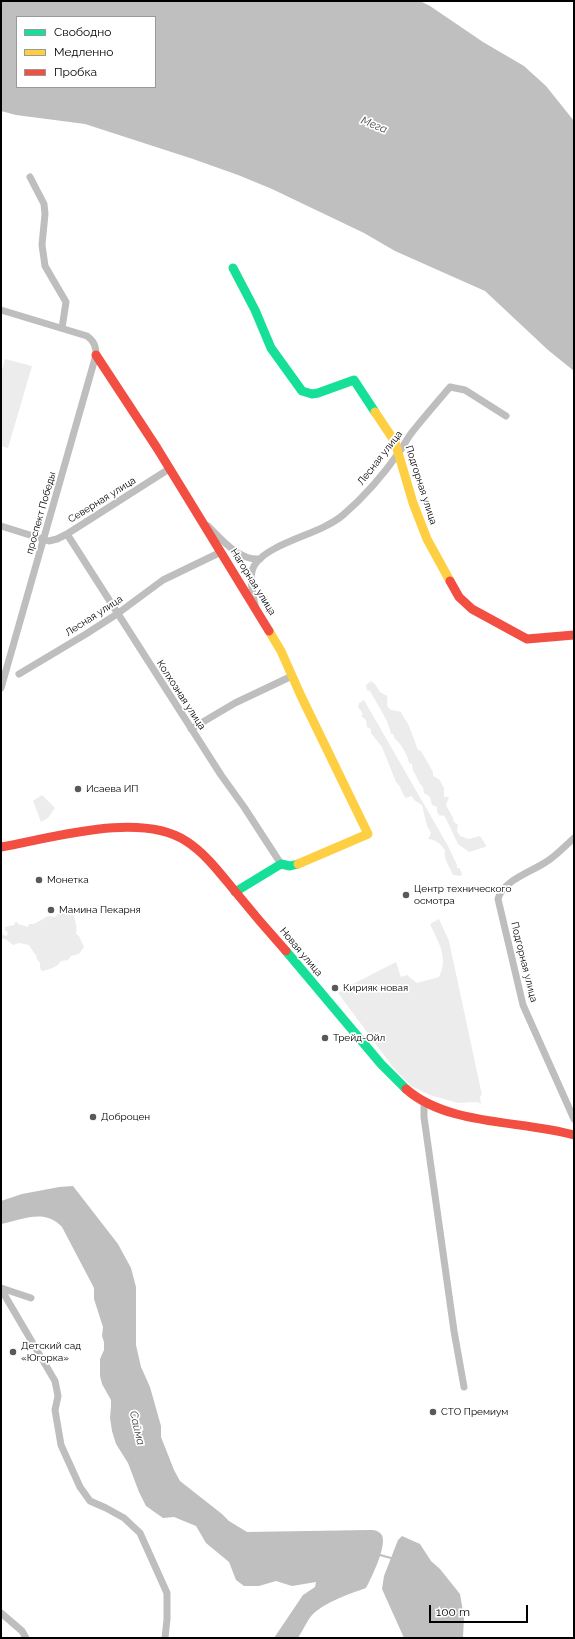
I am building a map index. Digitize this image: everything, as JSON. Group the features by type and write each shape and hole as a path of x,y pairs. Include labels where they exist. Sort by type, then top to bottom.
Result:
{"street":[{"path":"1,310 62,328 66,302 46,266 42,245 45,214 44,204 30,177"},
{"name":"Подгорная улица","path":"233,268 255,310 271,348 299,388 312,394 354,380 390,433 399,452 413,503 427,539 463,602 472,609 527,639 533,640 563,635 574,635"},
{"name":"проспект Победы","path":"1,688 96,355 94,343 87,336 62,328"},
{"name":"Нагорная улица","path":"96,355 151,438 281,651 368,834 297,865 290,866 281,864"},
{"name":"Лесная улица","path":"260,559 341,517 364,494 399,452 412,432 450,387 464,390 506,416"},
{"name":"Северная улица","path":"44,540 54,540 67,534 169,469"},
{"path":"197,514 231,547 249,558 260,559 252,571 251,578 256,608"},
{"path":"1,526 44,540"},
{"name":"Колхозная улица","path":"67,534 191,729 281,864"},
{"name":"Лесная улица","path":"19,674 117,614 163,580 221,552"},
{"path":"191,729 235,703 268,689 292,676"},
{"name":"Новая улица","path":"1,847 78,833 122,827 154,829 174,834 190,844 206,857 394,1077 413,1095 424,1103 462,1115 547,1128 574,1135"},
{"name":"Подгорная улица","path":"574,838 546,862 508,884 502,890 498,899 523,1005 574,1119"},
{"path":"236,892 264,873 281,864"},
{"path":"424,1103 424,1117 453,1323 464,1387"},
{"path":"1,1289 32,1298"},
{"path":"1,1289 55,1381 58,1396 55,1410 61,1445 80,1486 90,1501 124,1518 140,1533 150,1553 167,1593 165,1638"},
{"path":"1,1613 22,1631 26,1638"}],"shaded area":[{"path":"5,359 32,366 8,448 1,446 1,374"},
{"path":"371,681 380,692 387,696 388,708 401,712 407,722 418,750 421,751 433,772 433,776 439,779 444,788 444,797 449,797 446,805 454,822 458,825 457,831 460,836 469,839 480,836 486,845 485,847 469,852 458,844 445,817 442,815 440,816 437,812 437,807 432,805 430,797 424,793 423,787 413,771 412,764 409,763 402,747 395,739 393,734 391,734 382,712 370,691 367,690 366,685"},
{"path":"364,700 448,846 457,868 459,868 462,873 461,876 453,875 446,860 445,851 442,846 436,841 428,839 431,833 427,826 422,805 414,800 412,796 406,798 396,782 382,747 371,733 371,729 367,727 366,720 361,716 363,714 358,707 359,703"},
{"path":"42,795 55,808 48,818 41,822 33,801"},
{"path":"70,909 75,921 76,934 79,936 84,947 79,954 71,956 68,960 61,961 53,968 42,971 40,968 40,963 36,958 37,956 29,945 19,943 13,945 7,940 1,938 1,934 6,936 8,934 7,931 5,931 5,927 14,925 16,921 18,924 28,927 29,924 34,924 48,916 55,917 61,911"},
{"path":"439,919 449,941 482,1095 480,1096 481,1104 477,1102 458,1103 430,1095 411,1086 392,1066 338,993 396,962 401,977 407,975 417,983 439,977 442,970 443,956 430,924"}],"water":[{"name":"Мега","path":"1,1 420,1 430,6 483,42 524,66 546,86 574,121 574,371 548,350 485,291 395,251 364,233 272,189 193,159 85,124 16,115 1,111"},
{"name":"Сайма","path":"73,1186 118,1244 131,1268 136,1287 136,1345 141,1367 150,1387 161,1426 161,1437 180,1481 229,1521 247,1532 371,1530 380,1533 383,1538 381,1552 366,1588 335,1600 320,1609 309,1619 298,1638 274,1638 303,1595 315,1587 316,1582 292,1586 276,1581 259,1586 244,1586 236,1580 229,1562 206,1543 196,1526 174,1517 163,1518 146,1506 128,1463 116,1444 112,1431 110,1418 111,1400 102,1384 100,1376 100,1359 104,1350 102,1336 103,1327 94,1299 94,1288 62,1227 55,1221 41,1217 25,1218 1,1224 1,1201 22,1194"},
{"path":"402,1536 420,1544 431,1561 440,1569 460,1594 464,1617 463,1638 404,1638 382,1589 384,1576 398,1540"}],"waterway":[{"path":"380,1555 391,1558"}],"traffic: fast":[{"path":"233,268 255,310 271,348 302,391 312,394 318,393 354,380 375,412"},
{"path":"235,892 281,864 290,866 298,864"},
{"path":"286,951 381,1064 406,1089"}],"traffic: slow":[{"path":"375,412 395,442 413,503 427,539 450,581"},
{"path":"269,631 281,651 301,696 368,834 298,864"}],"traffic: jam":[{"path":"96,355 157,448 269,631"},
{"path":"450,581 459,597 472,609 527,639 574,635"},
{"path":"1,847 95,829 121,827 145,828 167,832 186,841 206,857 286,951"},
{"path":"406,1089 423,1101 443,1110 464,1116 553,1130 574,1135"}],"place":[{"name":"Исаева ИП","path":"78,789"},
{"name":"Монетка","path":"39,880"},
{"name":"Центр технического осмотра","path":"406,895"},
{"name":"Мамина Пекарня","path":"51,910"},
{"name":"Кирияк новая","path":"335,988"},
{"name":"Трейд-Ойл","path":"325,1038"},
{"name":"Доброцен","path":"93,1117"},
{"name":"Детский сад «Югорка»","path":"13,1352"},
{"name":"СТО Премиум","path":"433,1412"}]}
